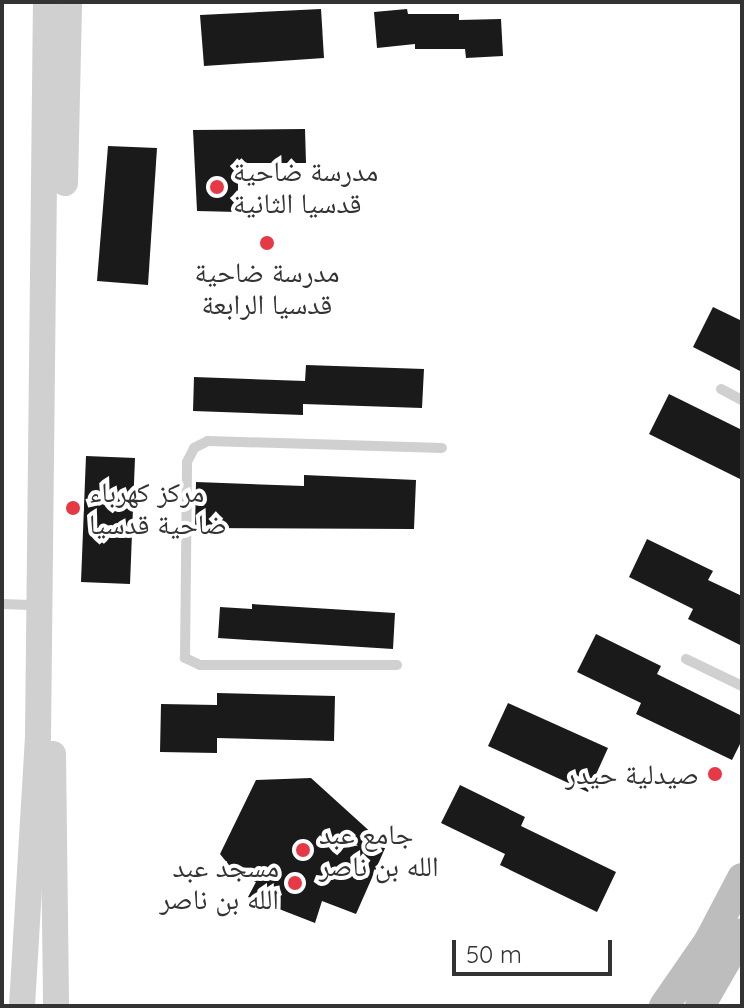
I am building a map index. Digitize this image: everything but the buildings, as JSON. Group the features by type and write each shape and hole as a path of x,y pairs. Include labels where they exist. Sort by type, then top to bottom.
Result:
{"main road":[{"path":"664,1006 703,950 742,878"},
{"path":"700,1006 742,933"}],"street":[{"path":"46,2 51,403"},
{"path":"56,1006 45,736 46,605 51,403 69,2"},
{"path":"22,1006 45,736"}],"lane":[{"path":"721,389 742,400"},
{"path":"397,665 200,665 185,658 187,462 194,448 208,441 442,448"},
{"path":"2,604 46,605"},
{"path":"686,659 742,686"}],"place":[{"name":"مدرسة ضاحية قدسيا الثانية","path":"217,187"},
{"name":"مدرسة ضاحية قدسيا الرابعة","path":"267,243"},
{"name":"مركز كهرباء ضاحية قدسيا","path":"73,508"},
{"name":"صيدلية حيدر","path":"715,774"},
{"name":"جامع عبد الله بن ناصر","path":"303,850"},
{"name":"مسجد عبد الله بن ناصر","path":"295,883"}]}
